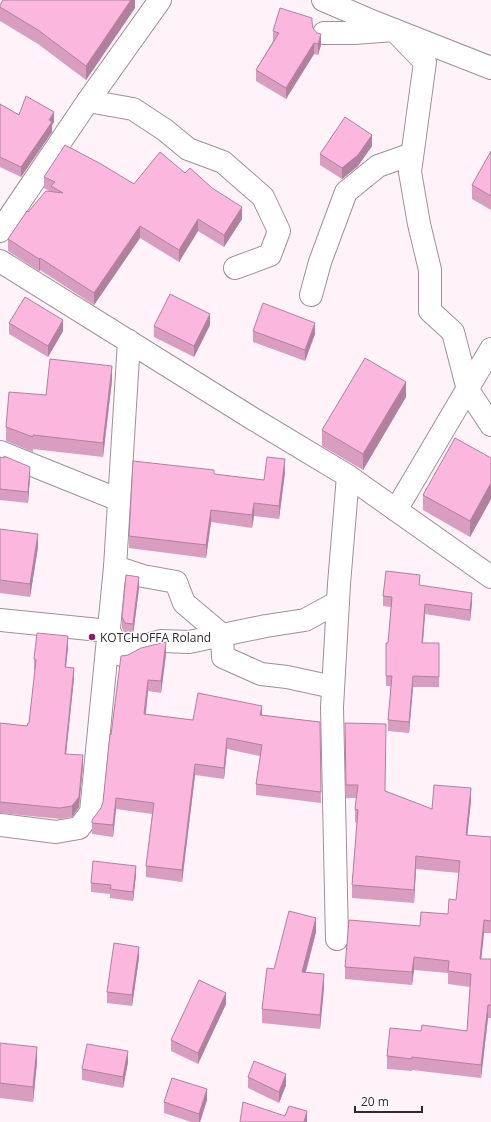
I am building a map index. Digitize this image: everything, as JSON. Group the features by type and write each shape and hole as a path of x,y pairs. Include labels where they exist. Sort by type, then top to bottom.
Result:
{"street":[{"path":"0,231 88,101 160,0"},
{"path":"322,0 491,68"},
{"path":"324,33 354,33 394,30"},
{"path":"394,30 425,62 410,172 419,224 430,270 430,311 453,332 468,390 491,425"},
{"path":"88,101 133,109 165,130 188,149 223,162 263,197 279,231 270,255 235,268"},
{"path":"311,296 320,262 346,192 378,166 412,154"},
{"path":"0,261 250,417 348,476 491,577"},
{"path":"0,825 56,832 79,828 91,812 115,566 130,341"},
{"path":"396,510 491,349"},
{"path":"0,452 119,500"},
{"path":"337,939 333,687 348,476"},
{"path":"115,566 143,576 176,582 184,602 222,635 223,657 261,674 287,677 333,687"},
{"path":"109,630 122,655 136,648 161,641 189,642 266,626 305,620 338,602"},
{"path":"0,620 109,630"}],"building":[{"path":"3,0 131,0 86,66 38,30 0,7"},
{"path":"280,8 312,18 313,28 317,33 321,34 318,44 314,43 286,88 256,70 279,33 273,31"},
{"path":"26,96 54,112 49,120 52,122 21,167 0,157 0,104 19,115"},
{"path":"345,117 372,135 358,155 342,168 320,154"},
{"path":"65,145 134,184 160,152 185,173 190,168 212,188 242,207 224,235 198,219 179,250 140,226 94,293 8,239 27,211 28,212 46,191 63,193 51,186 55,182 44,177"},
{"path":"491,151 491,196 472,185"},
{"path":"170,294 210,314 194,346 154,326"},
{"path":"25,297 63,320 48,346 9,323"},
{"path":"263,303 315,323 305,350 253,331"},
{"path":"365,358 406,382 363,454 322,430"},
{"path":"50,359 112,366 103,443 33,435 33,437 6,427 9,392 46,395"},
{"path":"455,438 491,458 491,483 470,521 423,495"},
{"path":"4,456 30,467 28,492 0,489 0,457 4,458"},
{"path":"267,457 285,459 279,506 254,503 252,515 211,510 206,545 129,536 133,461 214,470 214,474 264,480"},
{"path":"0,529 38,534 30,584 0,580"},
{"path":"386,571 420,575 419,585 472,593 470,610 425,604 422,643 439,643 439,677 413,676 409,722 388,720 392,676 386,676 386,643 388,643 392,597 383,596"},
{"path":"126,575 139,577 133,624 125,623 122,617"},
{"path":"37,633 68,636 65,667 74,668 65,754 83,755 79,797 72,806 60,808 0,802 0,723 27,726 29,723 36,660 34,659"},
{"path":"166,642 161,681 148,680 144,714 193,720 198,693 262,706 260,715 320,722 321,792 256,784 262,745 227,738 224,768 195,764 182,870 146,866 154,803 116,798 113,825 92,823 92,820 101,808 103,802 110,734 111,735 121,656 128,655 141,648"},
{"path":"345,723 386,724 385,791 432,809 434,785 471,788 466,835 491,837 491,921 484,920 480,959 491,959 491,1005 488,1005 481,1065 412,1057 412,1059 387,1056 390,1028 421,1031 422,1025 467,1031 471,974 448,971 449,961 414,957 412,972 345,967 349,920 420,926 421,912 448,914 449,899 456,900 460,861 416,856 414,890 352,885 358,810 355,809 358,785 346,785"},
{"path":"93,861 136,866 133,892 110,889 111,885 91,883"},
{"path":"289,911 316,918 302,972 324,974 320,1015 262,1009 267,968 274,969"},
{"path":"114,943 139,947 132,995 107,992"},
{"path":"199,980 226,993 198,1053 171,1040"},
{"path":"0,1043 37,1047 33,1087 0,1083"},
{"path":"87,1044 128,1051 123,1077 82,1069"},
{"path":"254,1061 286,1074 279,1092 248,1077"},
{"path":"172,1078 207,1089 199,1114 164,1102"},
{"path":"243,1102 285,1116 289,1106 307,1111 304,1122 240,1122"}],"place":[{"name":"KOTCHOFFA Roland","path":"92,637"}]}
